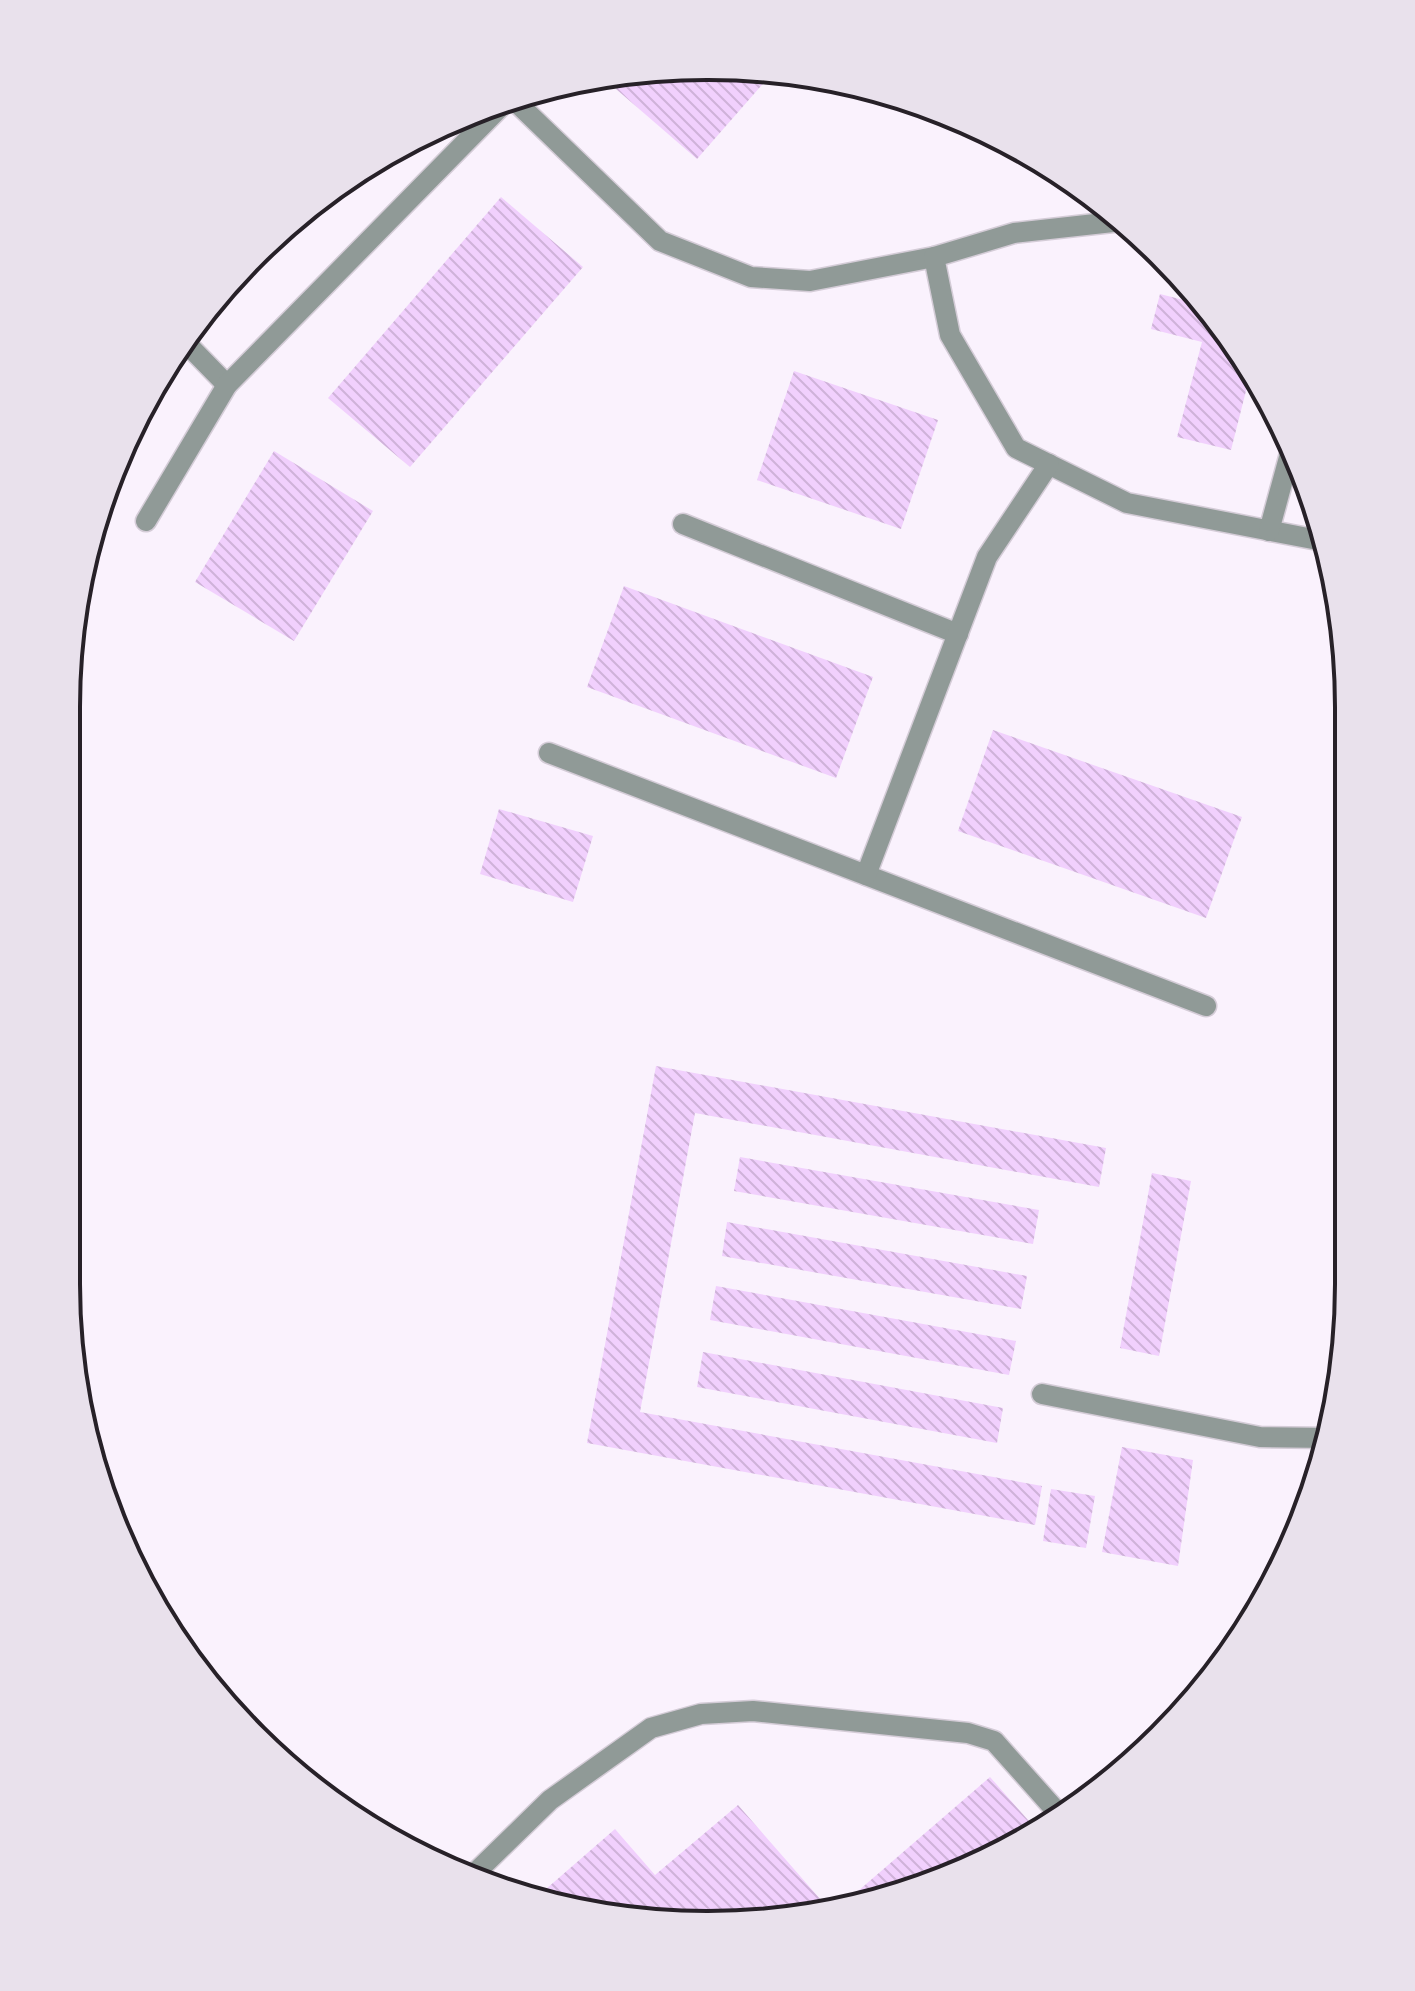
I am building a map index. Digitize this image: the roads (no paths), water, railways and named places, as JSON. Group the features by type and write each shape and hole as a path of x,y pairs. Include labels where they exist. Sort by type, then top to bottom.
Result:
{"street":[{"path":"522,108 660,241 751,277 810,281 934,257 1014,233 1105,223"},
{"path":"146,521 227,385 490,119"},
{"path":"934,257 950,335 1016,448 1127,503 1312,539"},
{"path":"193,350 227,385"},
{"path":"866,875 987,557 1049,464"},
{"path":"1269,531 1287,466"},
{"path":"683,524 958,634"},
{"path":"549,753 1206,1006"},
{"path":"1042,1394 1260,1437 1316,1438"},
{"path":"480,1868 550,1800 651,1728 701,1714 753,1711 968,1733 994,1741 1053,1807"}]}
